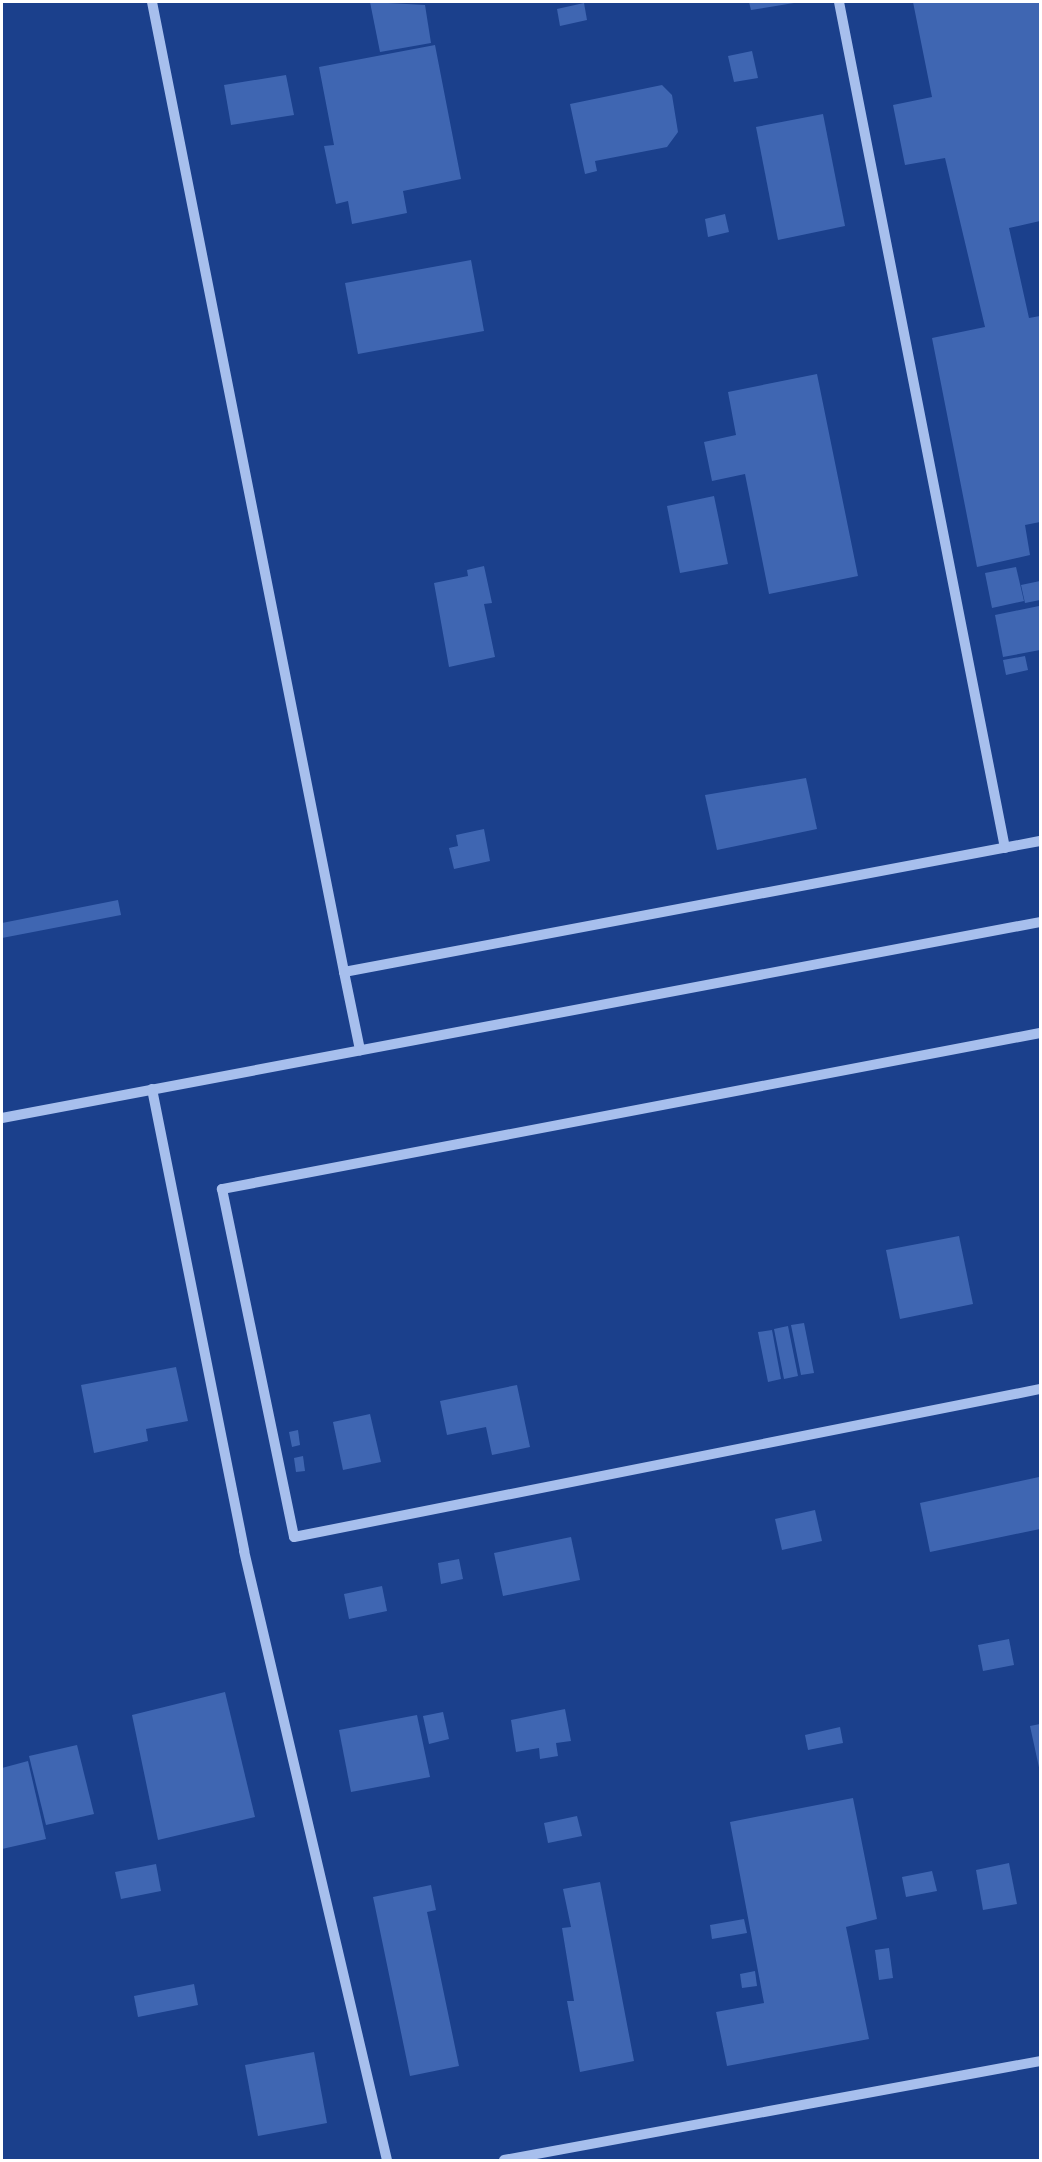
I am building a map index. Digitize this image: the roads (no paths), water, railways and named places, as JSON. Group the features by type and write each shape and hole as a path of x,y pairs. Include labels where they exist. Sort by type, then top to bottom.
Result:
{"lane":[{"path":"152,2 360,1050"},
{"path":"839,2 1005,848"},
{"path":"344,972 1041,841"},
{"path":"2,1119 1041,922"},
{"path":"1041,1045 1039,1033 222,1189 294,1537 1041,1389"},
{"path":"152,1089 244,1551 387,2160"},
{"path":"504,2160 1041,2061"}]}
